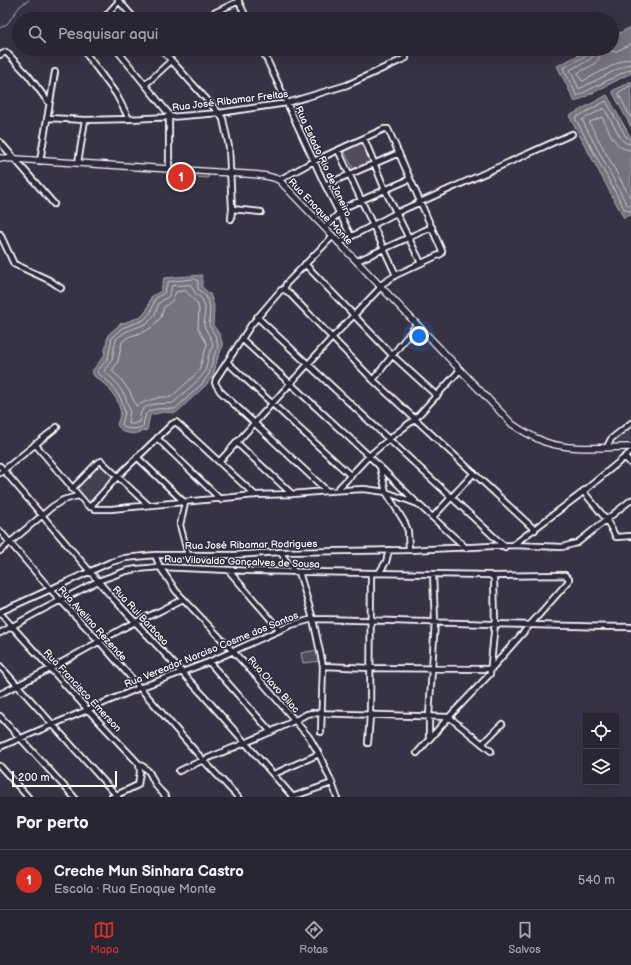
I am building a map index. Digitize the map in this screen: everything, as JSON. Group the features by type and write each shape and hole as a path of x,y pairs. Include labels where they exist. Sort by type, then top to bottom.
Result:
{"main road":[{"name":"Rua Enoque Monte","path":"0,158 169,168 264,176 279,180 509,421 526,433 545,442 566,447 631,447"}],"street":[{"path":"215,12 238,0 244,12"},
{"path":"109,12 119,1 129,12"},
{"path":"0,55 7,53 28,75 50,104"},
{"path":"88,56 116,94 130,119"},
{"path":"122,56 168,112 170,117 169,168"},
{"path":"167,56 219,112 223,119 227,135 232,209 231,219"},
{"name":"Rua Estado Rio de Janeiro","path":"265,56 325,185 351,236"},
{"name":"Rua José Ribamar Freitas","path":"48,118 85,120 170,117 287,104 347,85 406,58"},
{"path":"146,84 171,60"},
{"path":"40,161 55,72"},
{"path":"78,163 85,120"},
{"path":"218,462 380,287 396,275 442,253 442,249 422,202 387,129 384,129 314,161 279,180"},
{"path":"339,243 396,213 572,134"},
{"path":"364,138 385,190 421,263"},
{"path":"0,142 54,204"},
{"path":"338,150 396,275"},
{"path":"325,185 399,153"},
{"path":"325,228 348,206 410,179"},
{"path":"232,209 261,212"},
{"path":"357,261 432,227"},
{"path":"0,234 14,264 49,280 61,288"},
{"path":"327,491 216,386 216,379 257,317 280,291 284,290 286,284 333,236"},
{"path":"305,264 355,314 392,355 436,396"},
{"path":"284,290 288,292 373,380 535,530"},
{"path":"257,317 505,546"},
{"path":"373,380 417,324"},
{"path":"242,339 380,466 418,504 466,548"},
{"path":"227,362 351,476"},
{"path":"336,490 369,456 415,419 460,370"},
{"path":"90,507 137,457 172,424 178,423 255,496"},
{"path":"607,447 611,439 631,423"},
{"path":"1,470 56,427"},
{"path":"157,438 221,500"},
{"path":"236,442 292,494"},
{"path":"35,444 78,496 94,509 111,509 255,496 364,489 386,492 418,504"},
{"path":"513,545 535,530 631,452"},
{"path":"137,457 185,503"},
{"path":"626,457 631,464"},
{"path":"72,489 100,461 104,463 148,505"},
{"path":"380,466 386,492 405,523 408,531 409,550"},
{"name":"Rua Rui Barbosa","path":"1,470 98,581 274,774 293,797"},
{"path":"433,517 474,473"},
{"path":"583,491 606,520 616,537 631,536"},
{"path":"0,551 57,503 78,496"},
{"name":"Rua José Ribamar Rodrigues","path":"0,612 120,559 155,555 235,555 280,552 409,550 513,545 562,547 571,545 581,540 631,500"},
{"path":"185,503 180,525 188,555"},
{"name":"Rua Avelino Rezende","path":"0,531 50,589 99,641 203,760 238,797"},
{"path":"379,573 386,562 390,550"},
{"path":"280,552 296,572 313,619 323,666 321,732"},
{"name":"Rua Olavo Bilac","path":"155,555 160,567 183,599 309,737 319,754 337,797"},
{"name":"Rua Vilovaldo Gonçalves de Sousa","path":"0,633 98,581 126,572 160,567 229,571 567,576 569,579 568,582 530,626"},
{"path":"229,571 280,630"},
{"path":"368,743 370,715 371,573"},
{"path":"429,739 435,621 433,574"},
{"path":"417,753 449,717 488,678 491,669 495,623 494,578 492,576"},
{"path":"0,694 50,669 135,622 183,599"},
{"name":"Rua Francisco Emerson","path":"0,612 2,619 12,626 88,710 139,764 153,776 155,784 166,797"},
{"name":"Rua Vereador Narciso Cosme dos Santos","path":"0,747 53,726 140,688 208,662 280,630 300,622 313,619 435,621 530,626 631,627"},
{"path":"323,666 491,669 530,626"},
{"path":"208,662 271,732"},
{"path":"0,666 115,796 138,785 140,772 139,764"},
{"path":"179,771 271,732 307,714 315,713 449,717 490,751"},
{"path":"0,716 74,797"},
{"path":"482,744 502,724"},
{"path":"274,774 319,754"},
{"path":"0,766 28,797"},
{"path":"293,797 332,783"}],"shaded area":[{"path":"364,141 373,161 354,170 344,151"},
{"path":"183,172 209,173 208,178 183,176"},
{"path":"631,429 631,441 616,441"},
{"path":"99,464 114,477 91,503 76,490"},
{"path":"318,650 320,661 303,663 301,653"}],"water":[{"path":"631,27 631,73 575,102 557,66 576,56 619,56 619,33"},
{"path":"631,81 631,127 612,91"},
{"path":"607,95 631,138 631,214 624,218 569,116"},
{"path":"202,275 202,287 210,294 214,306 213,325 220,335 223,346 218,357 213,376 206,385 176,413 163,412 150,415 147,430 134,434 123,432 117,425 121,412 117,400 108,387 94,376 92,371 104,356 108,335 120,324 141,317 147,310 151,297 161,291 164,278"}],"waterway":[{"path":"16,12 20,6 29,0"},
{"path":"0,28 7,24 12,17"}],"place":[{"name":"Creche Mun Sinhara Castro","path":"181,177"}]}
